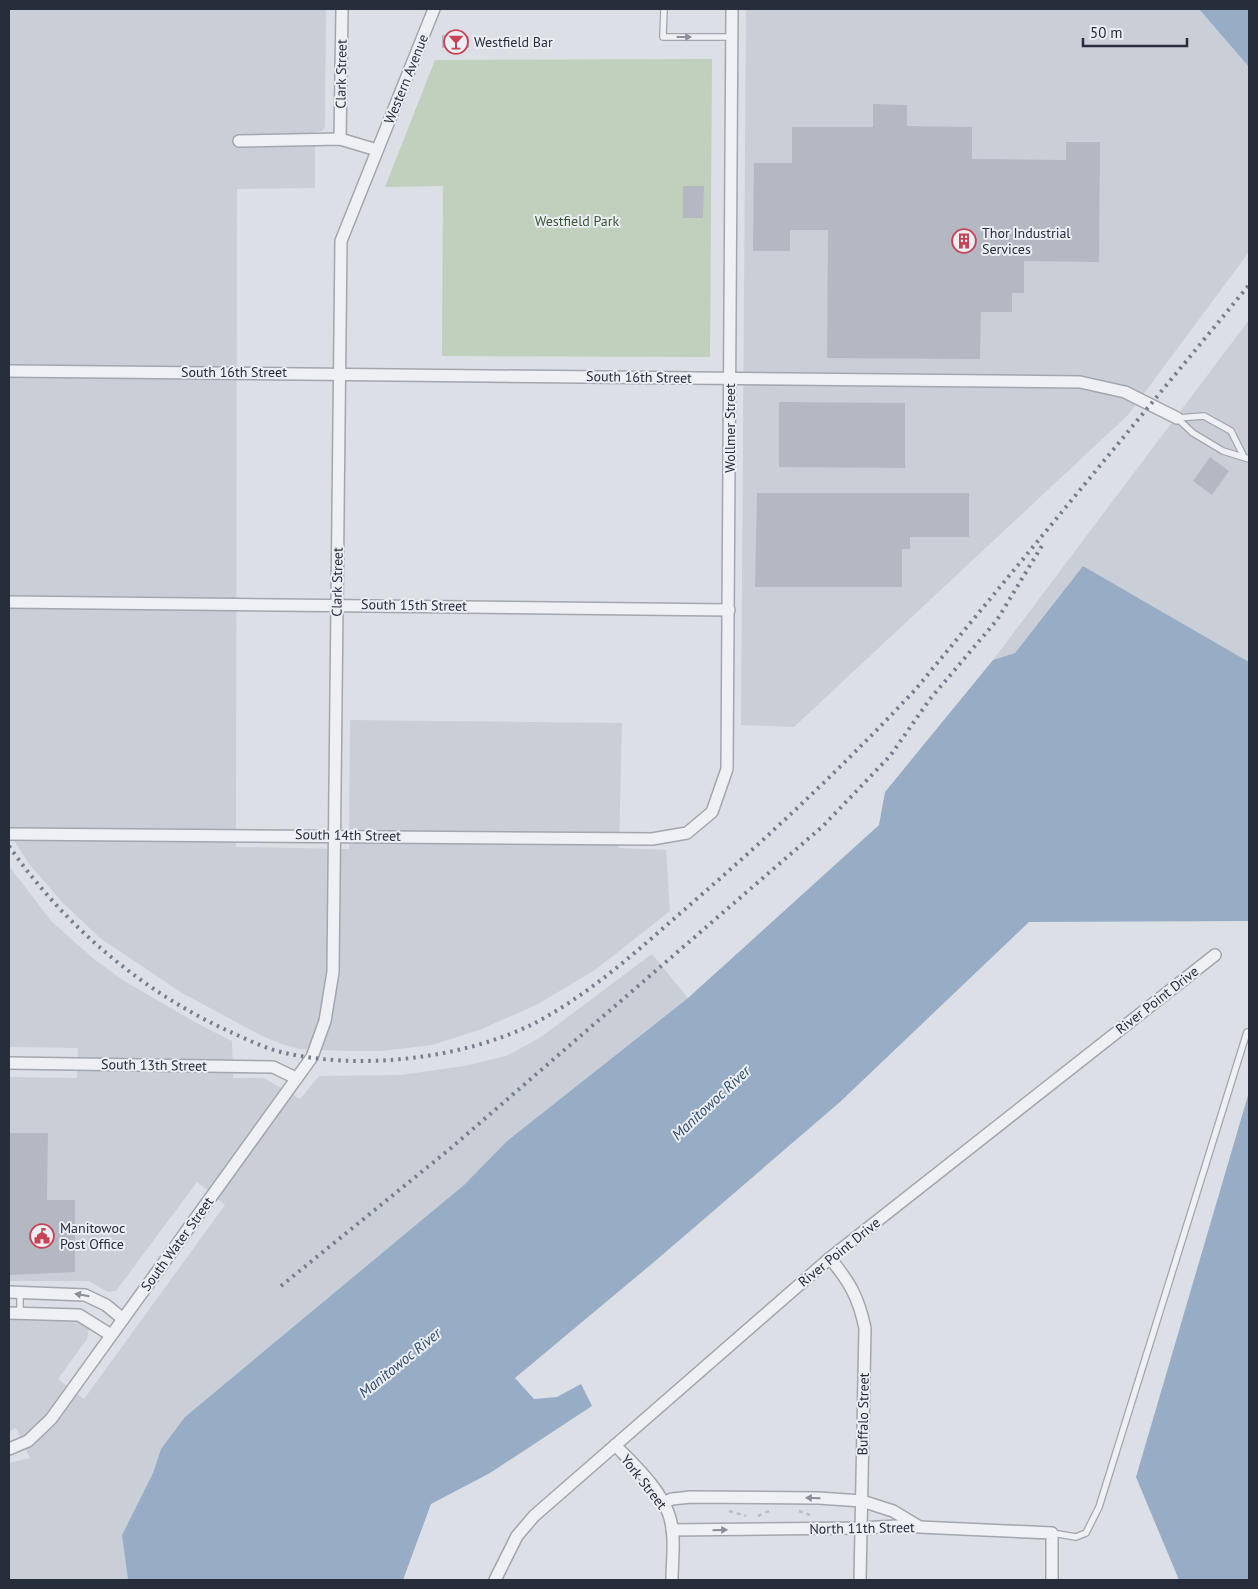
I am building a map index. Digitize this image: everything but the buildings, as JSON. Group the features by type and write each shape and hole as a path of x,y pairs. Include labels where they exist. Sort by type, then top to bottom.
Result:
{"street":[{"name":"Clark Street","path":"340,139 342,9"},
{"name":"Western Avenue","path":"377,150 434,9"},
{"name":"Wollmer Street","path":"687,833 712,812 727,769 732,9"},
{"path":"239,141 340,139 377,150"},
{"name":"Clark Street","path":"325,1021 333,972 338,373 341,241 377,150"},
{"name":"South 16th Street","path":"9,371 1080,382 1125,392 1177,418"},
{"name":"South 15th Street","path":"9,602 336,604 729,610"},
{"name":"South 14th Street","path":"9,834 334,835 652,839 687,833"},
{"name":"River Point Drive","path":"496,1580 517,1536 534,1516 830,1258 1215,955"},
{"name":"South Water Street","path":"10,1447 28,1441 51,1419 312,1057 325,1021"},
{"name":"South 13th Street","path":"9,1063 273,1067 296,1078"},
{"name":"Buffalo Street","path":"830,1258 848,1281 859,1302 865,1328 860,1580"},
{"path":"14,1292 85,1295 106,1305 122,1320"},
{"path":"14,1313 79,1315 111,1335"},
{"name":"York Street","path":"615,1445 644,1476 664,1503 672,1530 672,1580"},
{"name":"North 11th Street","path":"664,1503 672,1499 692,1497 818,1498 862,1502 893,1511 920,1527"},
{"name":"North 11th Street","path":"672,1530 920,1527 1052,1533"},
{"path":"1052,1533 1052,1580"}],"lane":[{"path":"664,9 664,37 732,37"},
{"path":"1177,418 1204,416 1231,431 1243,455"},
{"name":"South 16th Street","path":"1177,418 1193,433 1223,451 1243,455 1249,459"},
{"path":"1052,1533 1076,1537 1086,1534 1099,1507 1247,1032"},
{"path":"14,1292 14,1313"}],"path":[{"path":"728,1510 746,1516 757,1516 776,1508"},
{"path":"790,1508 816,1517"}],"shaded area":[{"path":"9,9 326,9 325,127 322,131 315,132 315,188 237,189 236,847 349,849 350,720 622,723 619,848 666,850 670,911 595,970 538,1004 482,1029 432,1045 381,1051 345,1051 299,1049 282,1044 262,1036 182,993 100,938 62,902 30,865 9,833"},
{"path":"746,9 1199,9 1249,67 1249,252 1128,415 794,727 741,725"},
{"path":"1249,320 1249,662 1083,566 1015,653 993,660"},
{"path":"9,866 52,922 94,959 124,981 232,1041 233,1078 264,1078 300,1099 319,1076 401,1075 464,1066 506,1056 541,1037 652,954 688,998 507,1141 464,1185 161,1449 153,1473 122,1535 128,1580 9,1580 9,1463 30,1458 16,1428 9,1431 9,1320 73,1320 83,1322 89,1328 87,1339 58,1379 84,1399 225,1205 197,1182 116,1291 108,1292 89,1281 9,1281 9,1077 77,1078 78,1048 9,1047"}],"green space":[{"name":"Westfield Park","path":"712,59 710,357 442,356 443,186 385,187 435,60"}],"water":[{"path":"1199,9 1249,9 1249,67"},
{"name":"Manitowoc River","path":"1083,566 1249,662 1249,921 1029,922 840,1102 654,1262 515,1378 534,1399 557,1397 581,1384 592,1406 490,1473 431,1504 403,1580 128,1580 122,1535 153,1473 161,1449 185,1417 464,1185 507,1141 688,998 879,825 885,792 993,660 1015,653"},
{"path":"1249,1092 1249,1580 1179,1580 1136,1477"}],"railway":[{"path":"9,846 30,875 78,928 133,974 193,1013 266,1047 311,1058 343,1061 376,1061 442,1053 474,1046 533,1024 574,1000 648,941 773,830 887,719 915,690 1249,285"},
{"path":"281,1286 451,1148 823,826 890,756 930,699 997,620 1043,544"}],"place":[{"name":"Westfield Bar","path":"456,42"},
{"name":"Thor Industrial Services","path":"964,241"},
{"name":"Manitowoc Post Office","path":"42,1236"}]}
